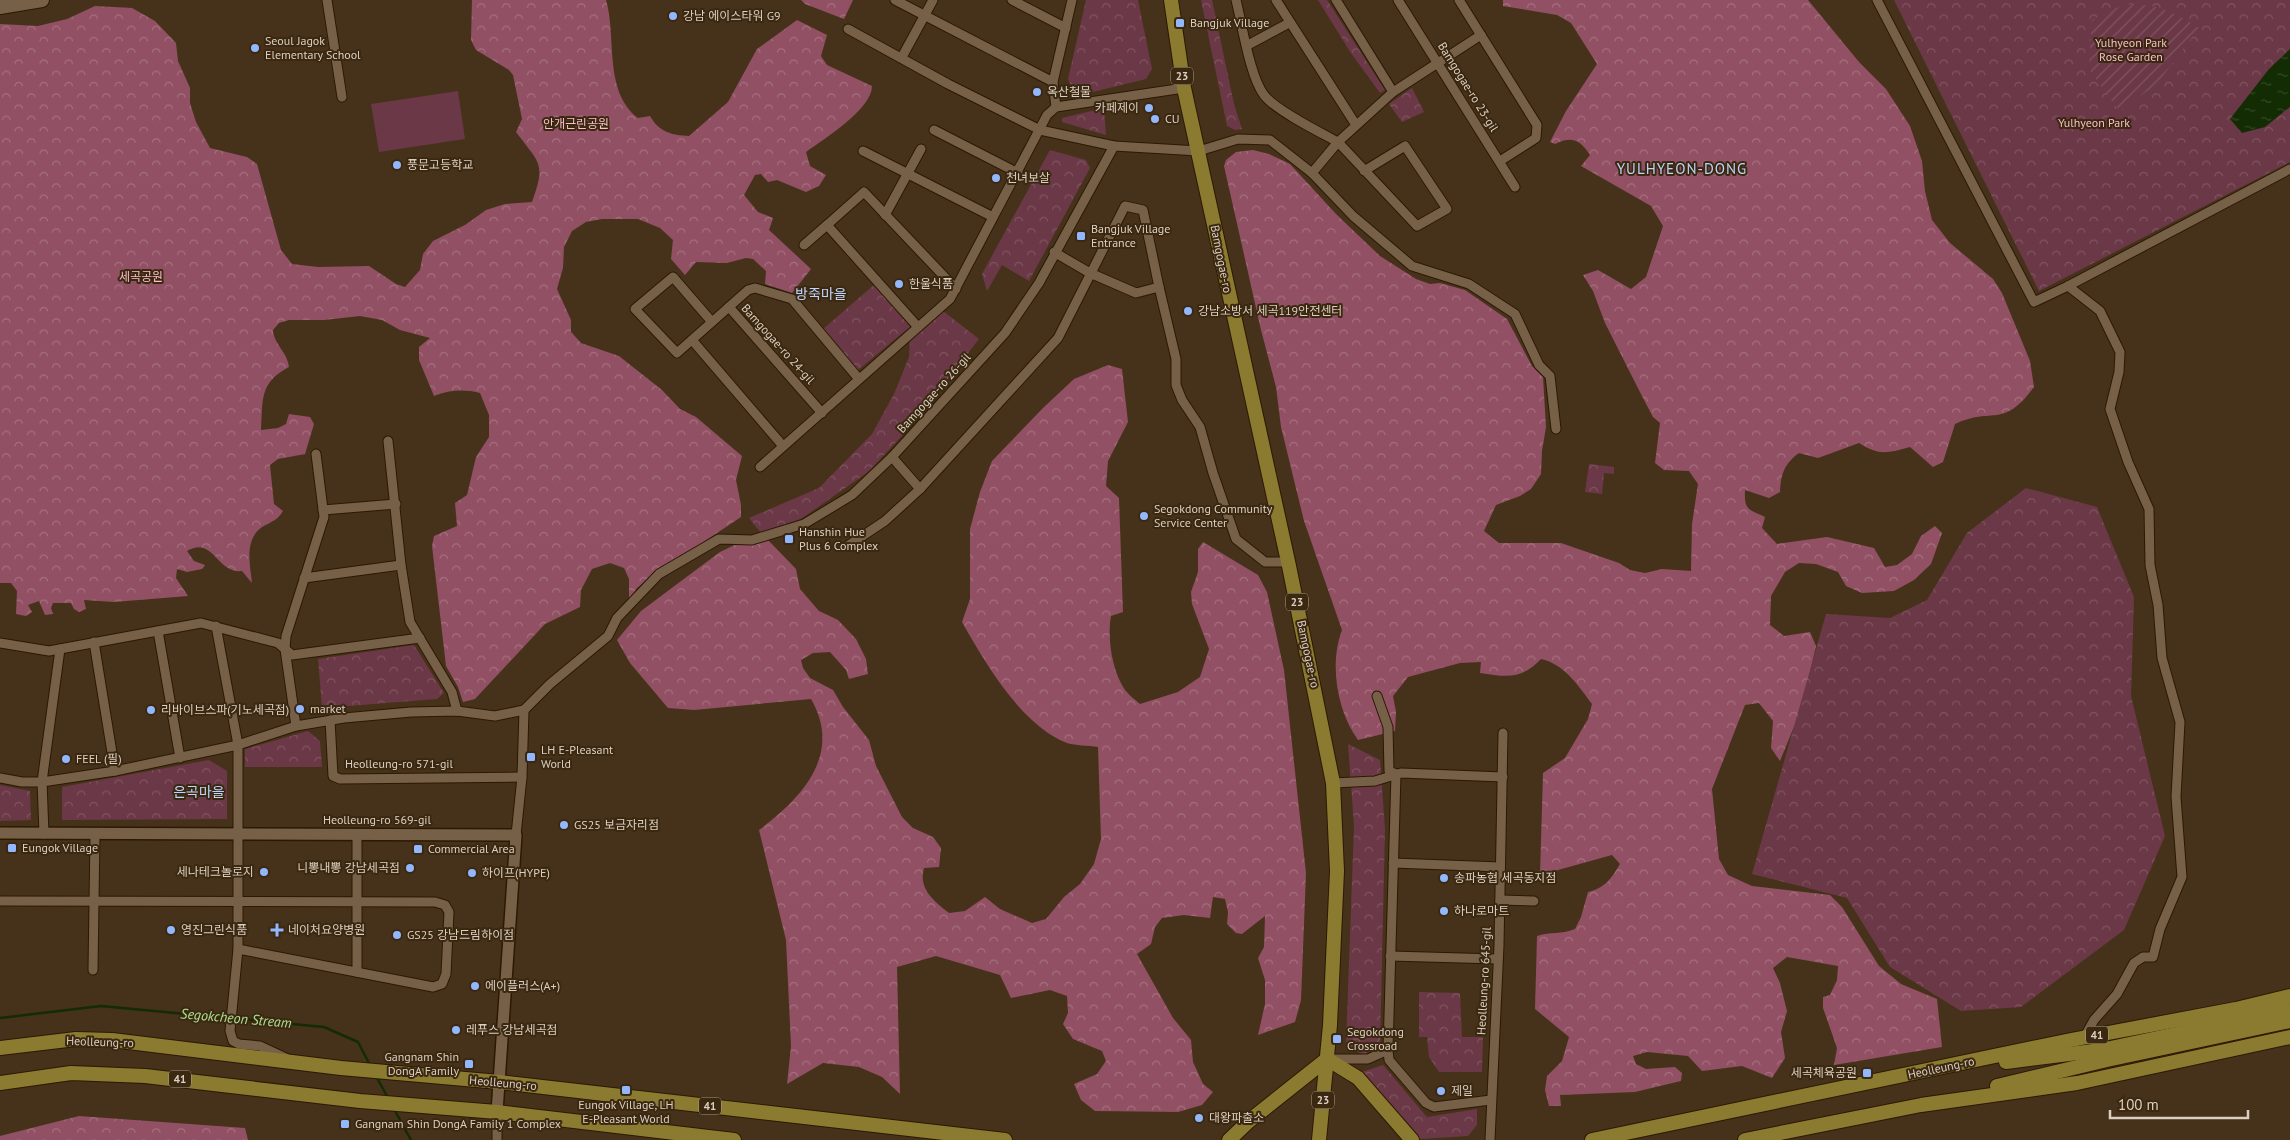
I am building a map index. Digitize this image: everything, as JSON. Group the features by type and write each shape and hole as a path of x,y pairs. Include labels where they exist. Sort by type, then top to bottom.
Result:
{"main road":[{"path":"0,7 42,0"},
{"name":"Bamgogae-ro","path":"1171,0 1184,88 1236,331 1289,562 1333,783 1337,871 1327,1059 1319,1140"},
{"name":"Heolleung-ro","path":"1592,1140 2084,1038 2236,1009 2290,996"},
{"path":"1904,1076 2101,1050 2290,1010"},
{"path":"1745,1140 1921,1105 2107,1060 2290,1021"},
{"path":"1921,1105 2077,1083 2290,1037"},
{"name":"Heolleung-ro","path":"0,1048 76,1039 112,1040 341,1068 499,1082 1005,1140"},
{"path":"1229,1140 1249,1121 1327,1059 1358,1078 1412,1140"},
{"name":"41","path":"0,1083 71,1073 106,1073 247,1086 360,1101 497,1112 734,1140"}],"street":[{"path":"327,0 342,97"},
{"path":"896,0 1053,82"},
{"path":"902,57 933,0"},
{"path":"1012,0 1066,28"},
{"path":"1056,107 1053,82 1072,0"},
{"path":"1236,0 1248,45 1251,65 1264,96 1290,115 1338,142 1364,171 1416,226 1447,209 1405,146 1364,171"},
{"path":"1276,0 1356,125"},
{"path":"1336,0 1393,92"},
{"name":"Bamgogae-ro 23-gil","path":"1398,0 1516,188"},
{"path":"1459,0 1538,125 1536,138 1500,161"},
{"path":"1877,0 2034,302 2290,169"},
{"path":"1248,45 1289,23"},
{"path":"848,30 902,57 948,84 1040,130 1114,146 1199,151 1238,139 1270,140 1312,173 1353,216 1412,266 1469,284 1515,314 1539,365 1550,376 1556,429"},
{"path":"1312,173 1338,142 1393,92 1482,35"},
{"path":"760,467 942,307 956,289 1047,115 1056,107 1184,88"},
{"path":"934,130 1018,173"},
{"name":"Bamgogae-ro 26-gil","path":"524,710 550,684 608,636 617,618 659,574 719,539 752,540 804,524 852,495 892,457 1005,333 1039,283 1054,252 1114,146"},
{"path":"885,215 921,149"},
{"path":"863,151 993,217"},
{"path":"804,245 864,192 956,289"},
{"path":"849,545 885,521 920,489 1058,338 1125,206 1143,210 1176,359 1176,385 1182,400 1200,427 1213,473 1236,539 1265,562 1289,562"},
{"path":"827,225 918,327"},
{"path":"1054,252 1090,273 1136,293 1159,287"},
{"path":"712,322 673,277 635,309 677,353 692,340 783,446"},
{"path":"2068,286 2100,311 2120,352 2119,372 2110,410 2128,462 2149,509 2150,565 2158,605 2162,658 2180,722 2176,797 2182,877 2160,929 2153,956 2143,957 2134,963 2117,994 2094,1020 2084,1038"},
{"path":"728,308 748,290 754,288 792,299 859,379"},
{"name":"Bamgogae-ro 24-gil","path":"692,340 728,308 822,413"},
{"path":"388,441 396,504 400,565 410,622 452,692 457,711"},
{"path":"296,726 285,649 286,636 324,517 316,454"},
{"path":"892,457 920,489"},
{"path":"323,510 396,504"},
{"path":"304,578 400,565"},
{"path":"0,643 49,651 202,623 278,643 292,655 420,638"},
{"path":"216,626 238,745 238,949 230,1031 233,1041 238,1044 260,1046 295,1062"},
{"path":"158,631 180,758"},
{"path":"94,642 115,771"},
{"path":"44,834 42,782 60,649"},
{"path":"1377,696 1388,727 1389,771 1396,774"},
{"path":"0,778 22,782 42,782 115,771 238,745 296,726 330,720 412,712 457,711 495,716 524,710 522,777 516,835 497,1112 497,1140"},
{"name":"Heolleung-ro 571-gil","path":"330,720 333,776 340,779 522,777"},
{"name":"Heolleung-ro 645-gil","path":"1490,1140 1500,900 1503,733"},
{"path":"1333,783 1375,781 1396,774 1448,773 1503,777"},
{"path":"1396,774 1390,956 1389,1060 1426,1103 1434,1107 1491,1100"},
{"name":"Heolleung-ro 569-gil","path":"0,833 516,835"},
{"path":"93,970 95,834"},
{"path":"357,834 357,972"},
{"path":"1393,863 1500,867"},
{"path":"1500,900 1534,901"},
{"path":"0,902 435,902 445,905 449,912 446,974 442,984 433,987 238,949"},
{"path":"1390,956 1498,960"},
{"path":"1327,1059 1368,1059 1388,1050"}],"green space":[{"name":"세곡공원","path":"472,0 606,0 615,79 627,107 638,118 650,116 657,126 666,132 677,135 689,136 728,102 757,49 797,20 827,35 821,56 827,65 872,86 870,95 856,114 806,152 810,166 826,175 819,186 806,192 777,180 768,182 761,174 755,175 744,195 758,212 773,218 769,230 811,269 792,293 765,284 766,271 753,259 746,258 727,263 696,262 685,275 671,259 673,240 660,228 638,219 602,219 586,222 572,231 564,247 563,268 557,289 571,320 571,332 581,343 619,356 662,390 680,409 696,417 742,456 736,480 741,505 741,517 648,579 637,588 629,599 629,579 624,568 610,563 592,569 581,590 580,607 545,624 475,699 463,702 458,687 446,666 432,546 434,536 457,526 455,503 467,495 476,457 489,437 489,415 480,393 457,391 434,396 419,360 419,347 430,338 400,330 382,320 360,316 324,320 289,320 279,323 273,330 289,367 272,379 267,386 264,393 261,430 278,428 286,424 289,414 310,417 314,424 305,454 278,459 270,465 274,504 283,511 277,519 256,532 250,545 252,583 242,571 227,567 209,551 196,547 187,551 194,561 205,565 202,569 187,572 177,569 176,578 188,596 114,602 84,600 86,609 79,612 74,609 71,603 53,603 51,608 53,614 45,615 39,601 28,605 32,612 26,616 16,614 17,591 11,583 0,583 0,24 38,26 67,19 95,6 132,8 155,21 176,43 178,61 190,88 190,103 196,122 210,148 247,157 257,164 281,250 292,264 318,267 369,266 396,284 405,287 420,270 423,254 433,241 465,225 486,210 505,204 532,202 539,179 538,164 531,151 516,132 522,119 513,75 509,70 476,50 471,40"},
{"path":"801,0 853,0 844,19 805,4"},
{"path":"1086,0 1138,0 1152,69 1146,79 1076,96 1068,79"},
{"path":"1201,0 1212,0 1234,104 1242,129 1235,130 1227,126"},
{"path":"1318,0 1327,0 1385,90 1380,93 1351,53"},
{"path":"1503,0 1808,0 1859,62 1886,89 1910,126 1922,161 1925,191 1932,220 1950,243 1993,279 2002,293 2030,361 2034,387 2014,408 2005,413 1968,419 1955,424 1943,462 1933,467 1910,447 1896,451 1878,452 1859,443 1818,458 1799,453 1784,470 1780,492 1769,498 1745,490 1746,505 1751,510 1765,517 1762,528 1777,544 1827,537 1874,548 1885,567 1897,565 1912,554 1921,536 1935,526 1942,533 1931,564 1914,580 1894,591 1862,593 1846,586 1838,572 1816,564 1799,563 1785,572 1771,596 1770,625 1784,636 1810,632 1816,646 1802,707 1780,761 1771,748 1773,721 1759,703 1745,705 1712,789 1719,859 1728,875 1752,886 1830,895 1842,907 1879,966 1901,984 1937,999 1942,1047 1834,1065 1837,1048 1823,1008 1823,997 1830,995 1837,980 1838,966 1787,957 1773,968 1780,983 1787,1011 1781,1032 1785,1058 1772,1078 1742,1066 1702,1071 1688,1056 1647,1052 1633,1056 1636,1064 1646,1069 1675,1067 1682,1073 1681,1081 1635,1092 1560,1095 1561,1106 1549,1106 1545,1090 1547,1076 1562,1061 1569,1037 1535,1009 1537,936 1575,929 1581,917 1588,892 1599,888 1607,882 1620,864 1612,855 1540,875 1543,773 1565,758 1588,719 1592,704 1564,670 1541,659 1527,671 1506,676 1480,673 1481,662 1460,663 1408,677 1393,696 1396,712 1395,731 1358,740 1345,715 1337,687 1336,672 1338,643 1342,630 1304,521 1281,427 1276,387 1261,330 1224,166 1226,160 1236,152 1253,150 1269,154 1290,164 1336,214 1380,256 1416,279 1430,284 1440,283 1465,290 1507,319 1532,366 1543,377 1546,427 1541,474 1531,489 1520,496 1496,505 1484,531 1499,543 1561,543 1619,563 1630,570 1645,573 1662,569 1691,571 1692,524 1698,484 1689,471 1664,470 1655,463 1660,423 1653,417 1643,398 1605,323 1593,291 1583,275 1598,270 1631,289 1646,277 1663,226 1651,206 1581,166 1590,155 1579,142 1566,140 1555,144 1550,142 1566,111 1597,64 1571,23 1557,15 1503,6"},
{"name":"Yulhyeon Park","path":"1894,0 2290,0 2290,162 2039,291"},
{"name":"Yulhyeon Park Rose Garden","path":"2131,4 2159,8 2199,28 2156,85 2119,111 2091,72 2089,62 2092,20 2112,9"},
{"path":"1412,88 1424,112 1402,122 1389,104"},
{"path":"458,91 465,139 379,152 371,104"},
{"path":"1104,108 1106,135 1062,122 1062,118"},
{"path":"1050,150 1086,160 1090,168 1029,281 1002,265 987,291 982,274"},
{"path":"875,284 911,326 858,370 823,329"},
{"path":"943,311 979,339 913,424 868,472 801,519 761,533 749,518 819,488 872,434 894,394 909,357 910,340"},
{"path":"1108,365 1122,369 1128,422 1108,461 1106,486 1119,498 1123,612 1111,616 1110,644 1117,674 1125,690 1140,704 1178,692 1200,677 1209,649 1192,604 1191,592 1198,572 1198,549 1203,542 1258,575 1267,592 1284,670 1306,873 1301,1000 1295,1022 1258,1035 1265,1004 1265,980 1258,958 1264,947 1265,916 1242,934 1236,933 1227,924 1228,912 1225,899 1213,897 1210,918 1184,915 1162,918 1155,927 1151,944 1137,954 1173,1018 1191,1040 1193,1062 1203,1084 1213,1092 1202,1105 1178,1112 1095,1111 1081,1100 1074,1084 1097,1074 1106,1061 1102,1051 1073,1039 1063,1024 1068,1013 1067,996 1050,990 1011,998 1000,975 936,956 897,967 900,1094 882,1077 859,1067 823,1063 787,1084 791,1046 786,940 759,830 790,804 803,789 813,773 820,756 822,738 820,719 811,699 694,710 668,708 630,663 617,640 641,611 720,552 747,539 767,539 796,569 800,589 819,611 838,620 856,639 866,659 868,674 849,679 846,670 830,652 813,653 801,660 803,668 810,678 833,690 843,707 869,740 876,766 902,817 913,828 933,837 941,848 939,867 924,868 923,882 929,894 949,913 965,911 985,897 1000,909 1032,923 1046,919 1064,897 1080,884 1094,864 1101,839 1098,747 1067,743 1050,734 1035,722 1006,692 962,622 970,599 970,529 980,492 992,461 1074,379"},
{"path":"1589,464 1614,467 1614,474 1604,473 1602,494 1585,492"},
{"path":"2026,488 2097,507 2134,597 2131,696 2165,836 2124,930 2021,1007 1961,1011 1890,967 1847,898 1752,874 1826,614 1890,618 1927,600 1967,533"},
{"path":"414,645 444,693 437,699 322,708 318,659"},
{"path":"308,731 320,741 322,767 245,767 245,749"},
{"path":"1348,744 1380,760 1385,829 1380,1046 1363,1055 1346,1045 1354,826"},
{"path":"209,760 227,771 227,819 62,820 62,787"},
{"path":"0,785 30,791 31,820 0,821"},
{"path":"1419,992 1460,993 1462,1037 1483,1037 1482,1072 1439,1072 1429,1057 1427,1037 1419,1037"},
{"path":"1383,1065 1427,1117 1477,1109 1477,1125 1468,1136 1419,1139 1359,1073"},
{"path":"79,1116 245,1128 248,1140 0,1140 0,1136"}],"water":[{"path":"2290,49 2290,107 2265,127 2242,133 2230,119 2269,69"}],"waterway":[{"name":"Segokcheon Stream","path":"0,1018 101,1006 324,1027 358,1042 371,1067"},
{"name":"Segokcheon Stream","path":"376,1076 388,1098"},
{"name":"Segokcheon Stream","path":"394,1109 411,1140"}],"place":[{"name":"강남 에이스타워 G9","path":"673,16"},
{"name":"Bangjuk Village","path":"1180,23"},
{"name":"Seoul Jagok Elementary School","path":"255,48"},
{"name":"옥산철물","path":"1037,92"},
{"name":"카페제이","path":"1149,108"},
{"name":"CU","path":"1155,119"},
{"name":"풍문고등학교","path":"397,165"},
{"name":"천녀보살","path":"996,178"},
{"name":"Bangjuk Village Entrance","path":"1081,236"},
{"name":"한울식품","path":"899,284"},
{"name":"강남소방서 세곡119안전센터","path":"1188,311"},
{"name":"Segokdong Community Service Center","path":"1144,516"},
{"name":"Hanshin Hue Plus 6 Complex","path":"789,539"},
{"name":"market","path":"300,709"},
{"name":"리바이브스파(기노세곡점)","path":"151,710"},
{"name":"LH E-Pleasant World","path":"531,757"},
{"name":"FEEL (필)","path":"66,759"},
{"name":"GS25 보금자리점","path":"564,825"},
{"name":"Eungok Village","path":"12,848"},
{"name":"Commercial Area","path":"418,849"},
{"name":"니뽕내뽕 강남세곡점","path":"410,868"},
{"name":"세나테크놀로지","path":"264,872"},
{"name":"하이프(HYPE)","path":"472,873"},
{"name":"송파농협 세곡동지점","path":"1444,878"},
{"name":"하나로마트","path":"1444,911"},
{"name":"영진그린식품","path":"171,930"},
{"name":"네이처요양병원","path":"277,930"},
{"name":"GS25 강남드림하이점","path":"397,935"},
{"name":"에이플러스(A+)","path":"475,986"},
{"name":"레푸스 강남세곡점","path":"456,1030"},
{"name":"Segokdong Crossroad","path":"1337,1039"},
{"name":"Gangnam Shin DongA Family","path":"469,1064"},
{"name":"세곡체육공원","path":"1867,1073"},
{"name":"Eungok Village, LH E-Pleasant World","path":"626,1090"},
{"name":"제일","path":"1441,1091"},
{"name":"대왕파출소","path":"1199,1118"},
{"name":"Gangnam Shin DongA Family 1 Complex","path":"345,1124"}],"district":[{"name":"YULHYEON-DONG","path":"1682,169"},
{"name":"방죽마을","path":"821,294"},
{"name":"은곡마을","path":"199,792"}],"park label":[{"name":"안개근린공원","path":"576,124"}]}
